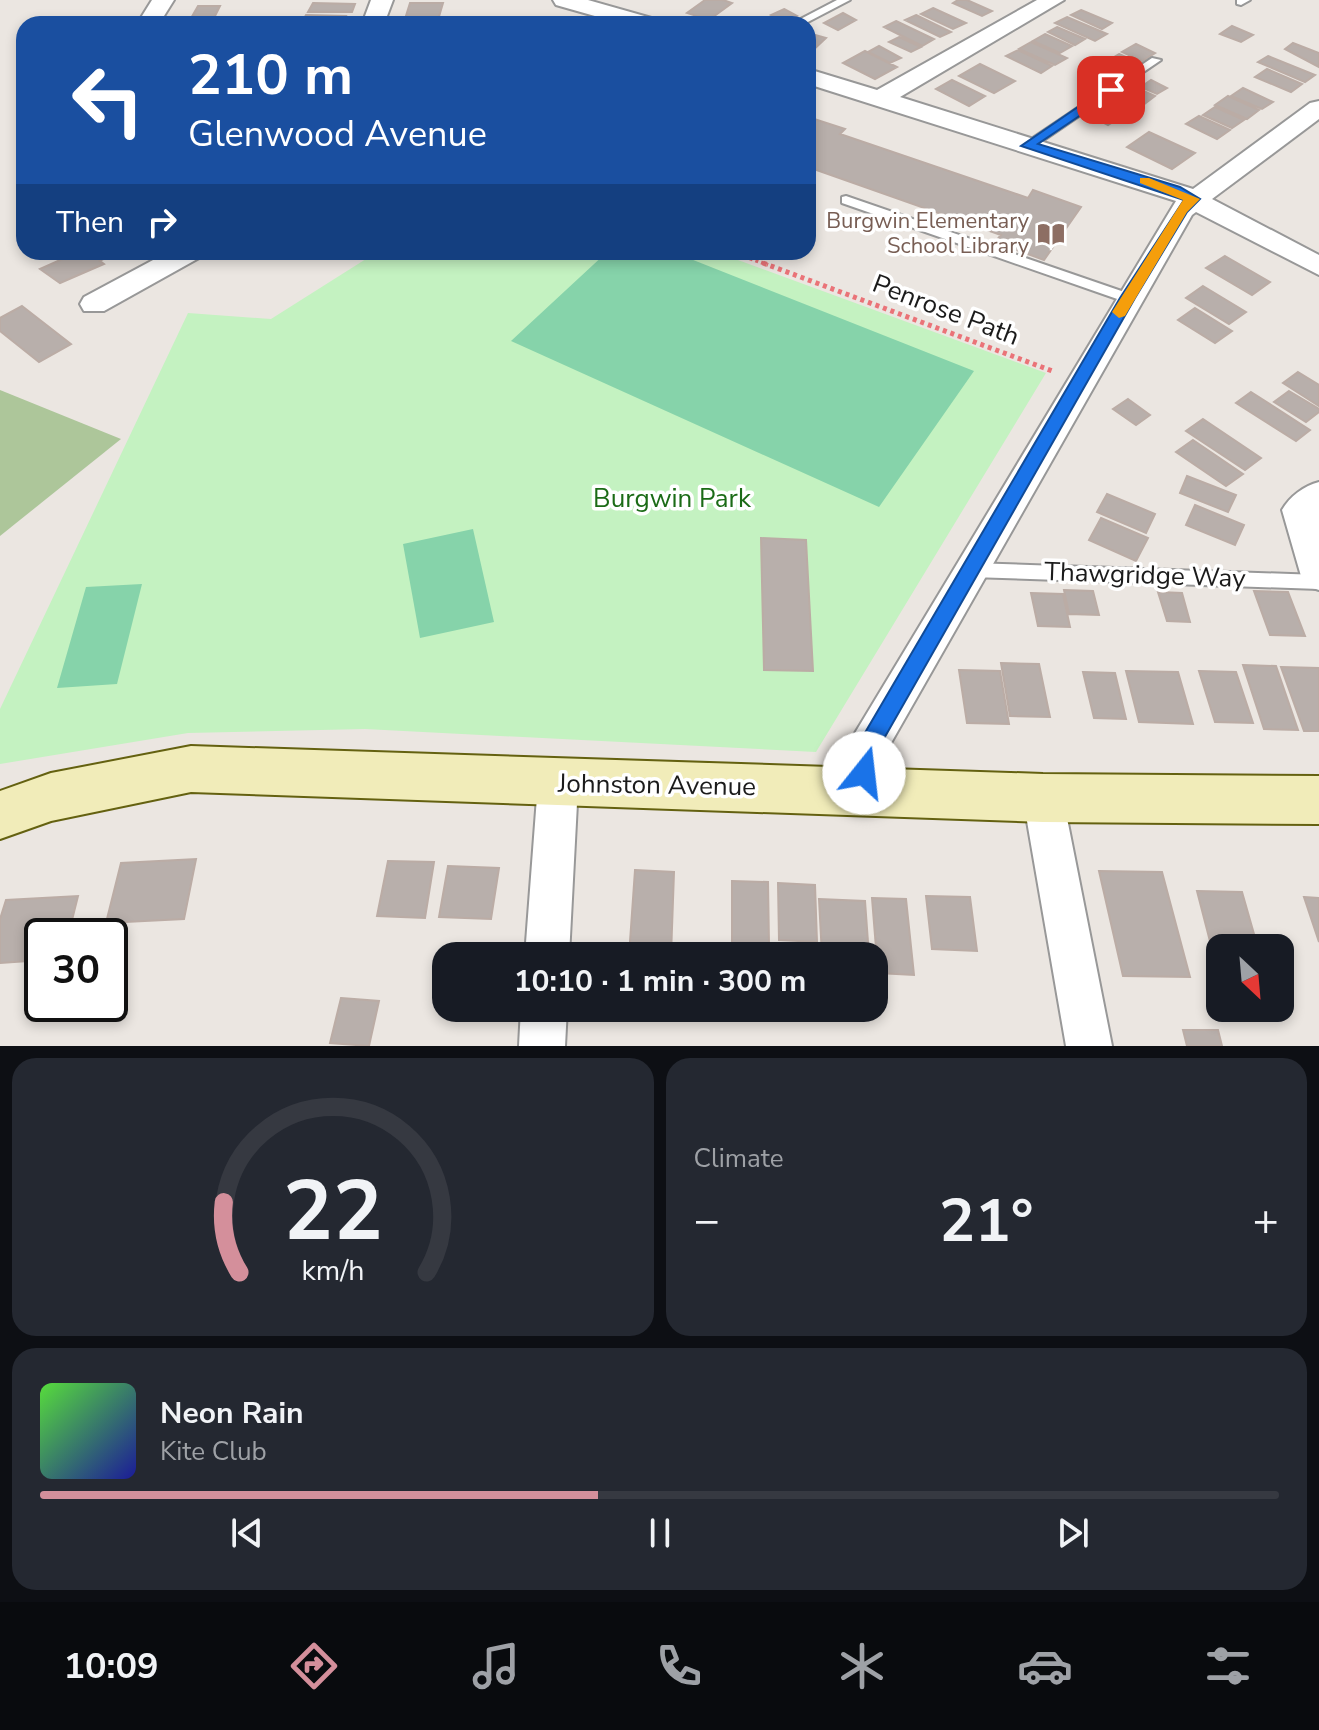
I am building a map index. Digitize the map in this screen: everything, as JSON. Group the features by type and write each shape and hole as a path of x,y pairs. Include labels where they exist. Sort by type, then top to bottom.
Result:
{"street":[{"path":"564,0 620,16"},
{"path":"882,97 1053,0"},
{"path":"816,78 1175,190 1319,266"},
{"path":"865,791 863,755 1181,210 1319,108"},
{"path":"94,304 174,260"},
{"path":"1319,494 1299,510 1319,579"},
{"name":"Johnston Avenue","path":"0,815 51,797 191,769 558,784 1043,798 1319,800"},
{"path":"548,942 558,784"},
{"path":"1043,798 1089,1046"},
{"path":"542,1046 543,1022"}],"lane":[{"path":"812,16 845,0"},
{"path":"1028,146 1156,60"},
{"path":"846,200 1128,298"},
{"name":"Thawgridge Way","path":"971,570 1319,579"}],"path":[{"name":"Penrose Path","path":"754,260 1055,373"}],"green space":[{"name":"Burgwin Park","path":"364,260 738,260 1046,373 816,752 365,729 188,733 0,764 0,709 188,313 271,319"},
{"path":"598,260 693,260 974,371 879,507 511,341"},
{"path":"0,390 121,439 0,536"},
{"path":"473,529 494,622 420,638 403,544"},
{"path":"142,584 117,684 57,688 86,587"}],"building":[{"path":"705,0 732,3 714,16 687,13"},
{"path":"967,0 992,11 982,16 953,3"},
{"path":"313,3 355,4 352,12 308,12"},
{"path":"410,3 443,3 439,16 406,16"},
{"path":"198,6 220,6 215,16 192,16"},
{"path":"933,8 966,23 953,29 921,14"},
{"path":"784,9 797,16 773,16"},
{"path":"1081,10 1112,23 1102,29 1071,15"},
{"path":"843,13 856,20 838,30 824,23"},
{"path":"916,15 951,32 940,37 905,20"},
{"path":"1067,17 1107,34 1095,41 1055,23"},
{"path":"896,21 934,39 922,46 884,27"},
{"path":"1232,26 1253,35 1241,42 1220,34"},
{"path":"1057,27 1085,39 1075,45 1048,32"},
{"path":"1045,34 1072,46 1060,53 1033,41"},
{"path":"816,35 826,38 816,47"},
{"path":"899,37 921,47 911,52 889,42"},
{"path":"1031,42 1067,58 1055,65 1019,49"},
{"path":"1293,43 1319,53 1319,67 1285,49"},
{"path":"1136,44 1155,53 1142,61 1122,52"},
{"path":"879,46 901,58 890,63 868,52"},
{"path":"1018,50 1052,66 1041,73 1006,56"},
{"path":"865,51 897,67 875,79 843,63"},
{"path":"1119,54 1137,62 1127,68 1109,60"},
{"path":"1268,56 1315,75 1305,82 1258,62"},
{"path":"1104,62 1125,72 1115,78 1094,69"},
{"path":"980,64 1015,81 994,93 959,76"},
{"path":"1267,69 1302,84 1291,92 1255,77"},
{"path":"952,80 985,96 969,106 936,89"},
{"path":"1151,80 1167,88 1157,94 1141,87"},
{"path":"1243,88 1273,102 1262,109 1231,96"},
{"path":"1139,89 1155,96 1143,105 1127,97"},
{"path":"1228,96 1259,110 1247,119 1215,105"},
{"path":"1119,101 1135,109 1123,116 1107,109"},
{"path":"1215,107 1244,120 1232,128 1203,115"},
{"path":"1102,110 1119,118 1108,125 1091,116"},
{"path":"1199,116 1230,130 1217,139 1186,124"},
{"path":"816,120 845,129 840,134 1028,198 1033,190 1081,207 1044,260 995,242 1001,235 816,170"},
{"path":"1149,132 1195,153 1172,169 1127,147"},
{"path":"1225,256 1270,282 1252,295 1206,268"},
{"path":"60,260 102,260 104,264 60,283 40,269"},
{"path":"1203,286 1246,312 1229,324 1186,298"},
{"path":"22,306 71,344 39,362 0,331 0,318"},
{"path":"1195,308 1232,331 1215,343 1178,320"},
{"path":"1298,372 1319,385 1319,406 1283,383"},
{"path":"1289,391 1319,409 1319,412 1306,422 1274,402"},
{"path":"1251,392 1310,430 1296,441 1236,403"},
{"path":"1128,399 1150,415 1136,425 1113,409"},
{"path":"1203,419 1261,458 1245,470 1186,431"},
{"path":"1193,440 1243,474 1226,486 1176,452"},
{"path":"1187,476 1236,495 1228,512 1180,493"},
{"path":"1107,494 1155,514 1146,533 1097,512"},
{"path":"1195,505 1244,525 1235,545 1186,525"},
{"path":"1101,518 1148,538 1136,561 1089,540"},
{"path":"761,538 806,540 813,671 764,670"},
{"path":"1064,590 1093,591 1099,615 1069,614"},
{"path":"1254,591 1288,592 1305,636 1270,635"},
{"path":"1158,592 1182,593 1190,622 1167,621"},
{"path":"1031,593 1063,594 1070,627 1038,626"},
{"path":"1001,663 1039,664 1050,717 1010,716"},
{"path":"1243,665 1276,666 1298,730 1264,729"},
{"path":"1281,667 1319,668 1319,731 1304,731"},
{"path":"959,670 1000,671 1009,724 967,723"},
{"path":"1126,671 1178,672 1193,724 1139,722"},
{"path":"1199,671 1236,672 1253,723 1215,722"},
{"path":"1083,672 1115,673 1126,719 1094,718"},
{"path":"196,859 184,919 128,922 128,918 107,918 121,863"},
{"path":"388,861 434,862 425,918 377,916"},
{"path":"448,866 499,868 491,919 439,917"},
{"path":"635,870 674,872 672,942 630,942"},
{"path":"1099,871 1162,872 1190,977 1123,976"},
{"path":"732,881 768,882 769,942 732,942"},
{"path":"778,883 815,885 817,942 779,940"},
{"path":"1197,891 1242,892 1254,934 1208,934"},
{"path":"78,896 72,918 24,918 24,961 0,963 0,919 6,900"},
{"path":"926,896 970,897 977,951 932,949"},
{"path":"1304,897 1319,898 1319,942"},
{"path":"872,898 906,899 914,975 888,974 888,942 876,942"},
{"path":"819,899 865,901 868,942 821,942"},
{"path":"341,998 379,1001 369,1046 330,1043"},
{"path":"1183,1030 1218,1030 1222,1046 1187,1046"}],"slow traffic":[{"path":"1119,312 1181,210 1193,199 1145,180"}],"place":[{"name":"Burgwin Elementary School Library","path":"1051,234"}],"route":[{"path":"864,773 863,755 1128,298 1181,210 1193,199 1175,190 1028,146 1111,90"}]}
